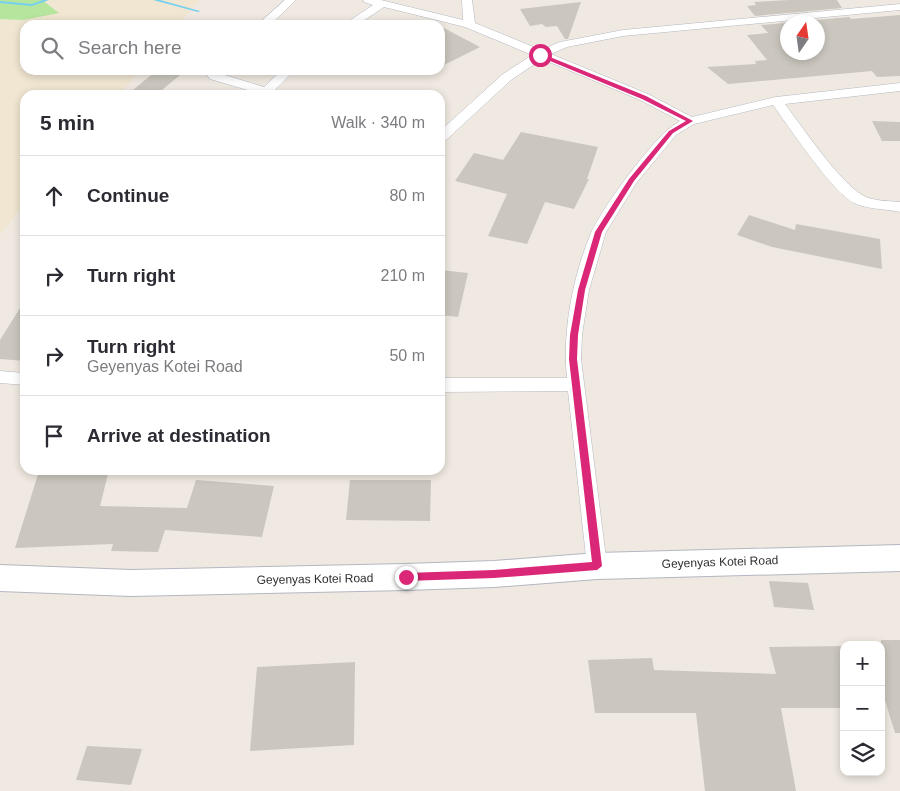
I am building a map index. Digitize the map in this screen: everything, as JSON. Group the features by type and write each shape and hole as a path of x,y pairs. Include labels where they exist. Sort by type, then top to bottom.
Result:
{"street":[{"path":"269,20 291,0"},
{"path":"368,0 469,26 644,97 690,121"},
{"path":"466,0 469,26"},
{"path":"868,0 875,11"},
{"path":"358,20 382,4"},
{"path":"445,133 495,87 540,55 564,44 623,34 855,11 875,11 900,7"},
{"path":"213,75 253,90"},
{"path":"268,90 284,75"},
{"path":"597,566 573,359 574,335 581,290 599,232 631,180 671,132 690,121 776,101 900,87"},
{"path":"776,101 824,164 845,188 859,200 900,207"},
{"path":"0,377 20,379"},
{"path":"445,385 576,384"},
{"name":"Geyenyas Kotei Road","path":"0,578 131,583 474,575 597,566 900,558"}],"shaded area":[{"path":"0,0 200,0 182,20 20,20 20,75 136,75 123,90 20,90 20,211 0,235"}],"green space":[{"path":"0,0 42,0 59,13 23,20 0,19"}],"building":[{"path":"837,0 842,8 755,16 747,6 756,5 754,2"},
{"path":"581,2 568,39 565,39 557,26 546,27 542,24 530,26 520,9"},
{"path":"900,15 900,76 877,77 872,71 728,84 707,67 756,64 755,61 767,60 747,35 768,33 761,25 780,24 780,60 825,60 825,19 849,17 851,19"},
{"path":"445,29 480,47 445,64"},
{"path":"151,75 180,75 162,90 133,90"},
{"path":"872,121 900,122 900,141 882,141"},
{"path":"521,132 598,147 587,179 589,179 574,209 545,202 527,244 488,236 507,194 455,181 474,153 503,160"},
{"path":"749,215 795,230 796,224 880,239 882,269 772,247 737,235"},
{"path":"445,271 468,273 458,317 445,316"},
{"path":"20,308 20,361 0,359 0,340"},
{"path":"38,475 108,475 100,506 187,508 196,480 274,486 262,537 165,530 158,552 111,551 113,544 15,548"},
{"path":"350,480 431,480 430,521 346,520"},
{"path":"769,581 808,583 814,610 774,607"},
{"path":"900,640 900,733 895,733 885,700 885,641 881,641"},
{"path":"840,646 840,708 781,708 796,791 705,791 696,713 595,713 588,660 652,658 654,670 776,674 769,647"},
{"path":"355,662 354,745 250,751 257,667"},
{"path":"87,746 142,749 131,785 76,780"}],"waterway":[{"path":"0,2 32,5 47,0"},
{"path":"155,0 198,11"}],"route":[{"path":"406,577 494,574 597,566 573,359 574,335 581,290 599,232 631,180 671,132 690,121 644,97 568,68 540,55"}]}
